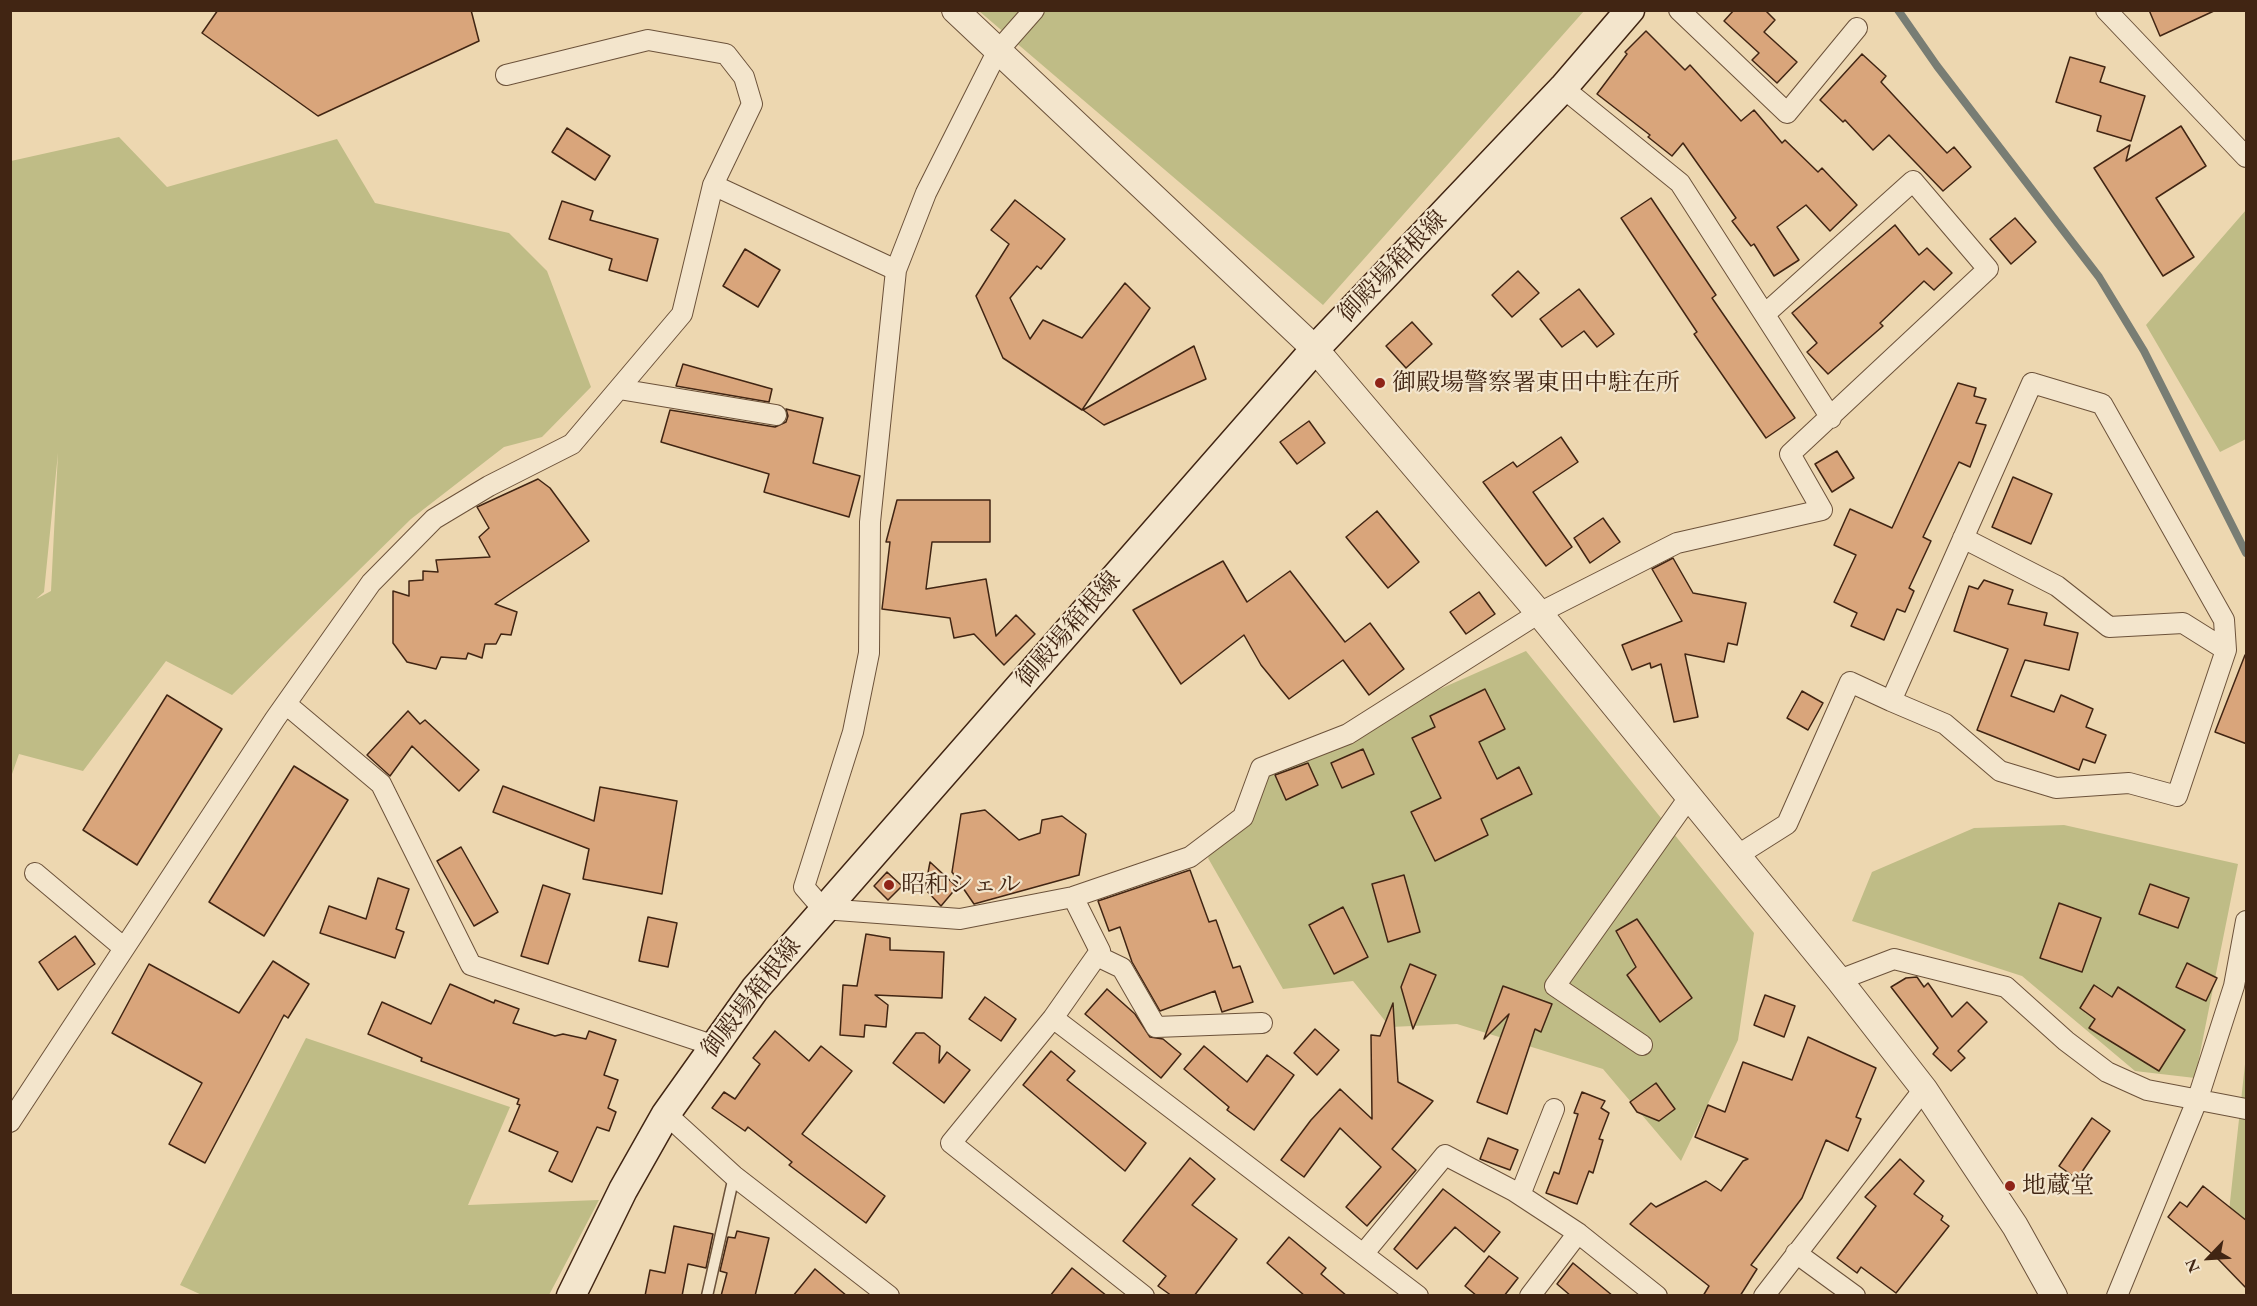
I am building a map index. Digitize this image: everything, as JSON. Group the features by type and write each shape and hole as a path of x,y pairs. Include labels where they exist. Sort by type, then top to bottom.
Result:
{"main road":[{"name":"御殿場箱根線","path":"571,1296 623,1190 666,1114 755,989 1314,349 1563,88 1630,10"}],"street":[{"path":"955,10 1314,349 1539,613 1839,980 1924,1089 2015,1226 2054,1296"},
{"path":"1034,10 997,52 926,193 896,270 870,522 869,653 852,732 804,887 823,909 960,919 1073,897 1190,857 1243,817 1261,768 1348,734 1539,613 1677,543 1822,510 1790,454 1988,269 1913,182 1765,314"},
{"path":"1679,10 1786,112 1857,28"},
{"path":"2106,10 2247,158"},
{"path":"10,1122 286,704 371,584 434,519 489,486 572,444 682,314 713,185 752,104 744,77 726,54 648,40 506,75"},
{"path":"1563,88 1680,183 1830,418"},
{"path":"713,185 896,270"},
{"path":"1738,855 1787,824 1850,682 1891,701 1945,724 2000,771 2056,788 2128,783 2177,796 2226,650 2224,620 2103,404 2032,383 1891,701"},
{"path":"619,389 776,415"},
{"path":"1963,538 2057,586 2109,627 2183,623 2226,650"},
{"path":"286,704 381,784 471,965 715,1046"},
{"path":"1642,1046 1555,986 1690,796"},
{"path":"35,873 124,948"},
{"path":"1073,897 1100,951 1053,1018 951,1143 1132,1292"},
{"path":"2117,1296 2198,1098 2234,986 2247,921"},
{"path":"1097,956 1122,968 1156,1027 1262,1023"},
{"path":"1839,980 1894,959 2006,987 2066,1041 2107,1072 2147,1090 2247,1109"},
{"path":"1053,1018 1364,1252 1418,1296"},
{"path":"1764,1296 1924,1089"},
{"path":"1520,1195 1554,1109"},
{"path":"666,1114 735,1176 890,1296"},
{"path":"1364,1252 1445,1155 1520,1195 1578,1233 1658,1296"},
{"path":"1530,1296 1578,1233"},
{"path":"1796,1252 1855,1296"}],"lane":[{"path":"707,1296 735,1176"}],"shaded area":[{"path":"979,11 1584,11 1323,305"},
{"path":"119,137 167,187 337,139 375,203 509,233 547,271 591,387 542,437 504,447 411,519 232,695 166,661 83,771 19,754 11,777 11,161","holes":["58,453 51,591 36,599 44,592"]},
{"path":"2246,210 2246,439 2220,452 2146,325"},
{"path":"1526,651 1754,933 1738,1040 1681,1161 1603,1069 1457,1024 1390,1027 1353,981 1283,989 1208,858 1261,768"},
{"path":"2064,825 2238,864 2195,1078 2135,1071 2022,976 1852,921 1872,872 1974,828"},
{"path":"306,1038 510,1107 468,1205 599,1200 549,1295 204,1296 180,1285"},
{"path":"2246,1055 2246,1286 2225,1248"}],"building":[{"path":"218,10 471,10 479,41 318,116 202,33"},
{"path":"1734,10 1765,10 1775,20 1764,32 1797,62 1777,83 1752,60 1759,53 1724,21"},
{"path":"2149,10 2216,10 2160,36"},
{"path":"1646,31 1685,70 1690,65 1741,121 1754,110 1782,143 1785,140 1818,172 1822,168 1857,205 1830,231 1806,205 1777,227 1799,260 1774,276 1754,244 1751,246 1732,221 1736,218 1683,143 1672,156 1648,137 1650,135 1597,94 1627,54 1625,52"},
{"path":"1862,54 1886,76 1881,82 1947,153 1954,147 1971,167 1943,191 1889,135 1873,150 1845,120 1843,122 1820,100"},
{"path":"2070,57 2105,67 2100,82 2145,96 2131,141 2097,131 2101,116 2056,102"},
{"path":"2181,126 2206,166 2156,198 2194,257 2163,276 2094,168 2130,145 2126,161"},
{"path":"567,128 610,156 595,180 552,152"},
{"path":"1651,198 1716,295 1712,298 1795,418 1766,438 1694,334 1697,332 1621,218"},
{"path":"1015,200 1065,239 1041,269 1037,266 1010,298 1030,339 1043,320 1082,338 1125,283 1150,308 1082,410 1003,358 976,296 1009,244 991,230"},
{"path":"562,201 593,211 590,220 658,239 647,281 609,270 612,259 549,239"},
{"path":"2015,218 2036,242 2011,264 1990,239"},
{"path":"1895,225 1919,255 1927,248 1952,273 1934,290 1924,281 1880,323 1883,326 1828,374 1807,352 1817,343 1792,313"},
{"path":"745,249 780,270 758,307 723,286"},
{"path":"1518,271 1539,293 1512,317 1492,295"},
{"path":"1579,289 1614,334 1597,347 1584,331 1562,347 1540,319"},
{"path":"1412,322 1432,344 1406,368 1386,346"},
{"path":"1194,346 1206,379 1104,425 1083,410"},
{"path":"683,364 772,389 769,402 676,386"},
{"path":"1958,383 1976,388 1974,396 1986,399 1976,423 1986,425 1970,467 1959,462 1923,537 1931,541 1909,588 1914,591 1905,612 1897,609 1884,640 1851,626 1857,613 1834,602 1856,555 1834,545 1850,509 1892,528"},
{"path":"786,409 823,418 813,463 860,476 849,517 764,492 769,474 661,442 670,410 775,427 786,422 788,416"},
{"path":"1309,421 1325,443 1297,464 1280,442"},
{"path":"1561,437 1578,462 1533,492 1572,547 1546,566 1483,482 1513,462 1517,467"},
{"path":"1837,451 1854,478 1832,492 1815,464"},
{"path":"2013,477 2052,494 2031,544 1992,527"},
{"path":"538,479 550,488 589,541 495,604 517,612 511,635 501,634 496,644 485,644 482,658 468,653 466,659 441,657 436,669 407,662 393,643 393,591 409,596 409,581 423,580 423,571 438,572 436,560 490,557 479,537 489,528 477,507"},
{"path":"897,500 990,500 990,542 932,542 926,589 986,579 996,636 1016,615 1035,634 1004,665 974,634 954,638 950,618 882,609 890,542 886,542"},
{"path":"1377,511 1419,562 1388,588 1346,537"},
{"path":"1603,518 1620,542 1590,563 1574,538"},
{"path":"1673,558 1693,593 1746,603 1737,645 1728,643 1724,662 1685,654 1698,717 1674,722 1661,664 1651,668 1650,663 1632,670 1622,645 1682,621 1652,569"},
{"path":"1223,561 1247,602 1290,571 1345,642 1370,623 1404,669 1369,695 1343,660 1289,699 1261,665 1244,635 1181,684 1133,610"},
{"path":"1984,580 2013,590 2008,604 2047,613 2044,625 2078,633 2069,670 2025,660 2011,696 2054,712 2061,695 2093,709 2086,727 2106,735 2095,763 2083,759 2079,770 1977,730 2008,649 1954,631 1969,586 1978,589"},
{"path":"1479,592 1495,614 1466,634 1450,612"},
{"path":"2245,655 2247,655 2247,744 2215,732"},
{"path":"1485,689 1505,729 1479,742 1497,779 1519,767 1532,794 1481,819 1488,835 1435,861 1411,812 1441,798 1412,738 1435,727 1430,716"},
{"path":"1802,691 1823,703 1808,730 1787,718"},
{"path":"167,695 222,729 137,865 83,830"},
{"path":"408,711 420,724 425,720 479,770 459,791 412,746 390,776 367,755"},
{"path":"1363,749 1374,774 1342,788 1331,763"},
{"path":"1308,763 1318,785 1286,800 1275,775"},
{"path":"294,766 348,800 264,936 209,902"},
{"path":"503,786 594,821 600,787 677,801 662,894 583,879 589,849 493,812"},
{"path":"985,810 1019,840 1040,833 1042,820 1062,816 1086,834 1079,875 974,904 952,872 961,814"},
{"path":"461,847 498,912 474,926 437,861"},
{"path":"930,862 957,887 941,906 925,889"},
{"path":"1190,870 1209,922 1216,920 1233,968 1240,966 1253,1002 1222,1012 1215,991 1160,1011 1132,962 1120,927 1109,931 1098,901"},
{"path":"887,872 902,886 888,900 874,886"},
{"path":"1404,875 1420,932 1388,942 1372,884"},
{"path":"378,878 409,889 396,929 404,932 395,958 320,933 329,906 366,919"},
{"path":"2150,884 2189,898 2178,928 2139,914"},
{"path":"543,885 570,894 548,964 521,956"},
{"path":"2059,903 2101,918 2082,972 2040,958"},
{"path":"1343,907 1368,957 1334,974 1309,925"},
{"path":"648,917 677,923 668,967 639,961"},
{"path":"1637,919 1692,998 1660,1022 1627,975 1636,967 1616,931"},
{"path":"866,934 890,938 890,950 944,952 942,998 875,995 888,1005 886,1027 865,1025 864,1037 840,1035 843,985 857,986"},
{"path":"75,936 95,964 58,990 39,962"},
{"path":"273,961 309,984 288,1018 284,1015 205,1163 169,1144 202,1083 112,1033 149,964 239,1013"},
{"path":"2187,963 2217,978 2206,1001 2176,987"},
{"path":"1410,964 1436,975 1413,1029 1401,987"},
{"path":"1917,977 1924,987 1928,983 1952,1017 1967,1002 1987,1022 1958,1051 1965,1058 1951,1071 1933,1054 1938,1048 1891,987 1906,978"},
{"path":"450,984 494,1003 495,1000 519,1009 513,1023 555,1036 563,1034 586,1039 589,1031 616,1040 604,1075 618,1080 608,1108 616,1112 609,1131 597,1127 572,1182 549,1171 558,1152 509,1131 520,1105 517,1104 519,1099 421,1061 422,1058 368,1034 382,1002 431,1024"},
{"path":"2094,985 2112,997 2118,987 2185,1030 2159,1071 2089,1028 2095,1019 2080,1008"},
{"path":"1503,986 1552,1004 1541,1032 1535,1029 1507,1114 1477,1102 1509,1014 1484,1039"},
{"path":"1107,989 1135,1014 1150,1037 1163,1039 1181,1054 1161,1078 1085,1014"},
{"path":"1765,995 1795,1006 1784,1037 1754,1025"},
{"path":"985,997 1016,1019 1001,1041 969,1019"},
{"path":"1393,1003 1398,1082 1433,1101 1392,1149 1416,1170 1367,1226 1346,1207 1381,1167 1340,1128 1304,1177 1281,1160 1311,1120 1340,1089 1372,1119 1371,1035 1380,1036"},
{"path":"1315,1029 1339,1050 1317,1075 1294,1053"},
{"path":"775,1031 809,1061 821,1046 852,1071 802,1134 885,1196 866,1223 789,1165 792,1162 748,1127 745,1131 712,1108 724,1092 735,1099 760,1064 753,1058"},
{"path":"916,1033 924,1033 940,1046 939,1063 947,1052 970,1070 944,1103 893,1063"},
{"path":"1808,1037 1876,1068 1856,1117 1861,1119 1848,1151 1826,1140 1802,1198 1751,1265 1757,1269 1740,1296 1703,1296 1709,1286 1630,1224 1651,1203 1656,1207 1706,1181 1721,1191 1743,1161 1748,1159 1695,1137 1708,1105 1725,1112 1743,1062 1792,1080"},
{"path":"1204,1046 1247,1082 1267,1055 1294,1075 1254,1130 1227,1110 1229,1107 1184,1069"},
{"path":"1051,1051 1075,1071 1067,1080 1146,1143 1125,1171 1023,1085"},
{"path":"1656,1083 1675,1109 1659,1121 1637,1112 1630,1102"},
{"path":"1582,1092 1605,1101 1601,1108 1609,1113 1599,1139 1603,1140 1593,1173 1589,1171 1577,1204 1546,1193 1554,1172 1559,1174 1578,1114 1574,1113"},
{"path":"2092,1118 2110,1131 2077,1179 2059,1166"},
{"path":"1488,1138 1518,1150 1510,1170 1480,1159"},
{"path":"1190,1158 1215,1179 1192,1205 1237,1239 1194,1296 1172,1296 1158,1286 1166,1276 1123,1241"},
{"path":"1900,1159 1924,1181 1914,1194 1943,1216 1941,1220 1949,1226 1896,1293 1861,1267 1857,1273 1837,1258 1876,1206 1865,1197"},
{"path":"2203,1186 2247,1221 2247,1289 2217,1258 2168,1217 2180,1202 2187,1207"},
{"path":"1443,1189 1500,1232 1484,1252 1455,1227 1417,1269 1394,1249"},
{"path":"674,1226 713,1234 706,1268 688,1264 682,1296 645,1296 650,1270 665,1273"},
{"path":"737,1231 769,1238 755,1296 721,1296 727,1273 720,1271 728,1237 735,1238"},
{"path":"1289,1237 1326,1268 1321,1274 1347,1296 1305,1296 1267,1263"},
{"path":"1489,1256 1518,1278 1504,1296 1477,1296 1465,1286"},
{"path":"1573,1263 1613,1296 1571,1296 1557,1284"},
{"path":"1072,1268 1107,1296 1050,1296"},
{"path":"815,1269 847,1296 793,1296"}],"waterway":[{"path":"1898,10 1937,66 2099,277 2144,351 2246,553"}],"place":[{"name":"御殿場警察署東田中駐在所","path":"1380,383"},
{"name":"昭和シェル","path":"889,885"},
{"name":"地蔵堂","path":"2010,1186"}]}
